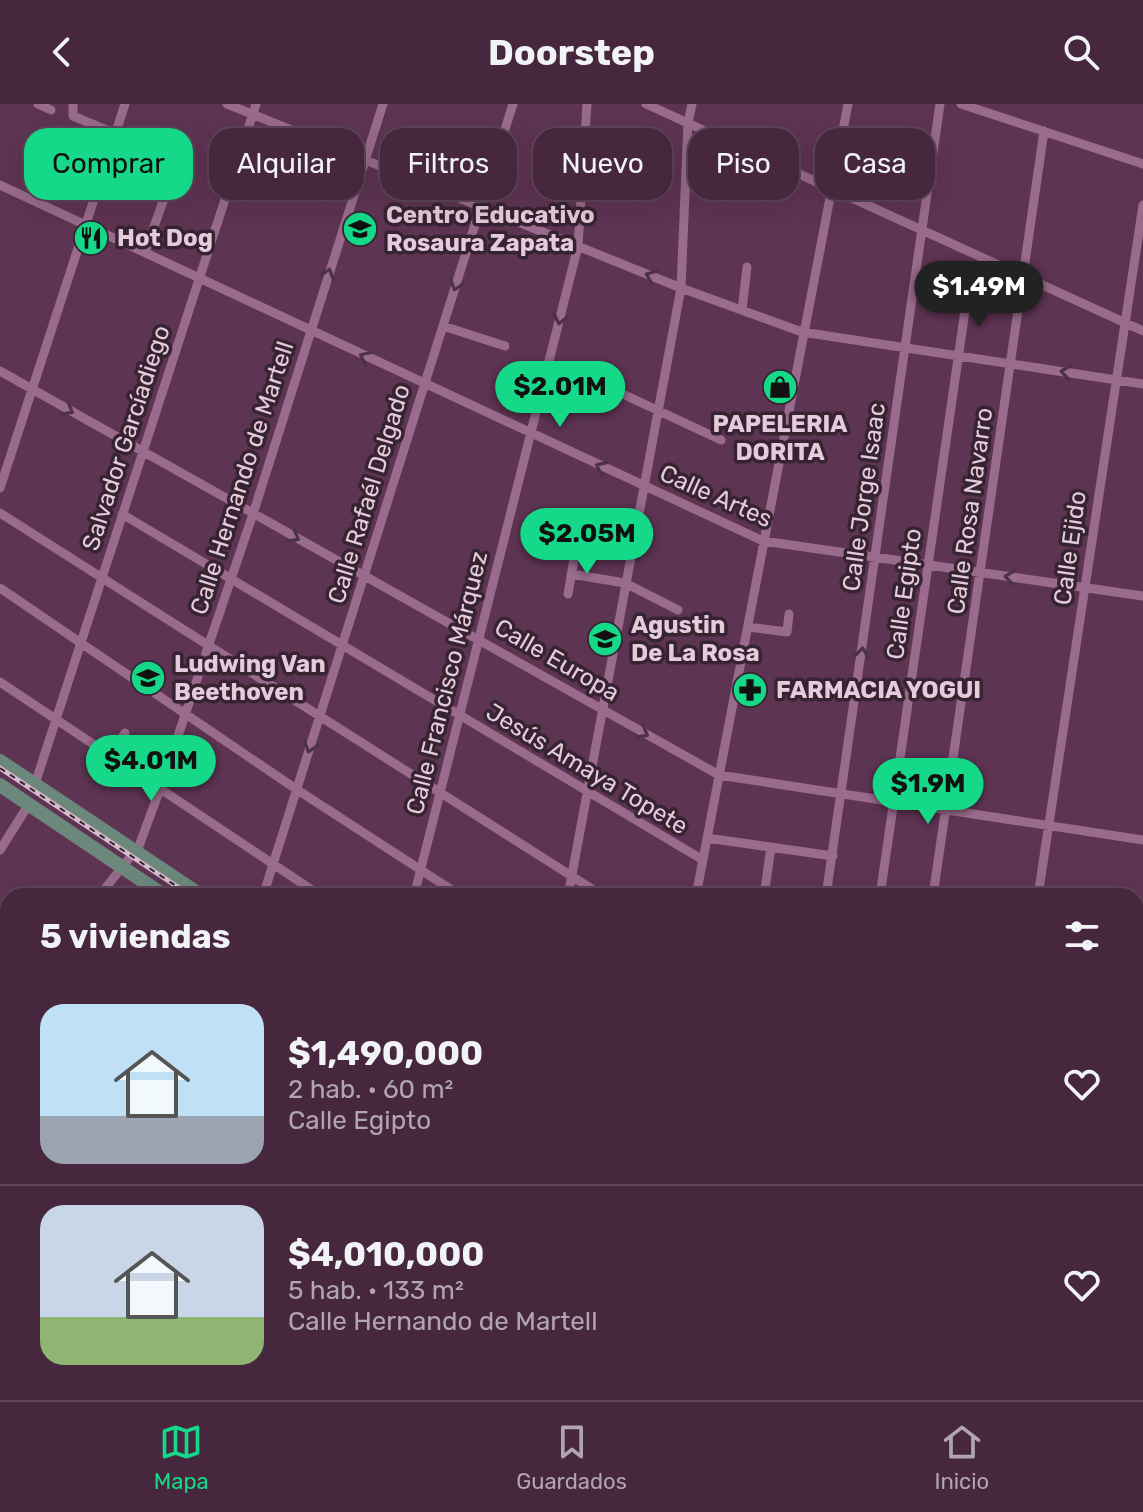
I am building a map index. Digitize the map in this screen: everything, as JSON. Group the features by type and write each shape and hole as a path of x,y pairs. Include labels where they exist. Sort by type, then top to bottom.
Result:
{"main road":[{"path":"0,761 190,888"},
{"path":"0,785 153,888"}],"street":[{"path":"38,104 51,110"},
{"path":"118,128 125,104"},
{"path":"227,104 681,288 802,332 1143,384"},
{"name":"Salvador Garcíadiego","path":"35,784 256,104"},
{"name":"Calle Hernando de Martell","path":"105,888 132,850 139,846 160,789 253,514 383,104"},
{"name":"Calle Rafaél Delgado","path":"266,888 513,104"},
{"name":"Calle Francisco Márquez","path":"416,888 578,246 587,104"},
{"path":"646,104 815,181"},
{"path":"570,888 681,288 688,123 692,104"},
{"path":"843,128 848,104"},
{"name":"Calle Jorge Isaac","path":"827,888 940,104"},
{"path":"961,104 980,107 1143,164"},
{"path":"73,105 73,116 102,128"},
{"name":"Calle Rosa Navarro","path":"934,888 1044,131"},
{"name":"Calle Artes","path":"0,185 424,386 763,541 1143,596"},
{"path":"0,488 96,200"},
{"path":"145,252 164,200"},
{"path":"698,888 829,200"},
{"path":"858,200 1143,331"},
{"name":"Calle Ejido","path":"1039,888 1143,205"},
{"path":"742,310 747,267"},
{"name":"Calle Egipto","path":"881,888 967,297"},
{"path":"443,326 505,346"},
{"name":"Calle Europa","path":"0,371 719,775 1143,840"},
{"path":"597,382 721,440"},
{"path":"0,513 591,888"},
{"name":"Jesús Amaya Topete","path":"122,514 703,860"},
{"path":"568,594 575,553"},
{"path":"571,574 625,583 678,610"},
{"path":"0,588 296,789 449,888"},
{"path":"748,627 787,632 789,614"},
{"path":"0,682 309,888"},
{"path":"110,755 125,733"},
{"path":"0,850 29,804"},
{"name":"Jesús Amaya Topete","path":"707,838 833,856"},
{"path":"765,888 771,847"}],"railway":[{"path":"0,768 179,888"}],"place":[{"name":"Centro Educativo Rosaura Zapata","path":"360,229"},
{"name":"Hot Dog","path":"91,238"},
{"name":"PAPELERIA DORITA","path":"780,387"},
{"name":"Agustin De La Rosa","path":"605,639"},
{"name":"Ludwing Van Beethoven","path":"148,678"},
{"name":"FARMACIA YOGUI","path":"750,690"}]}
